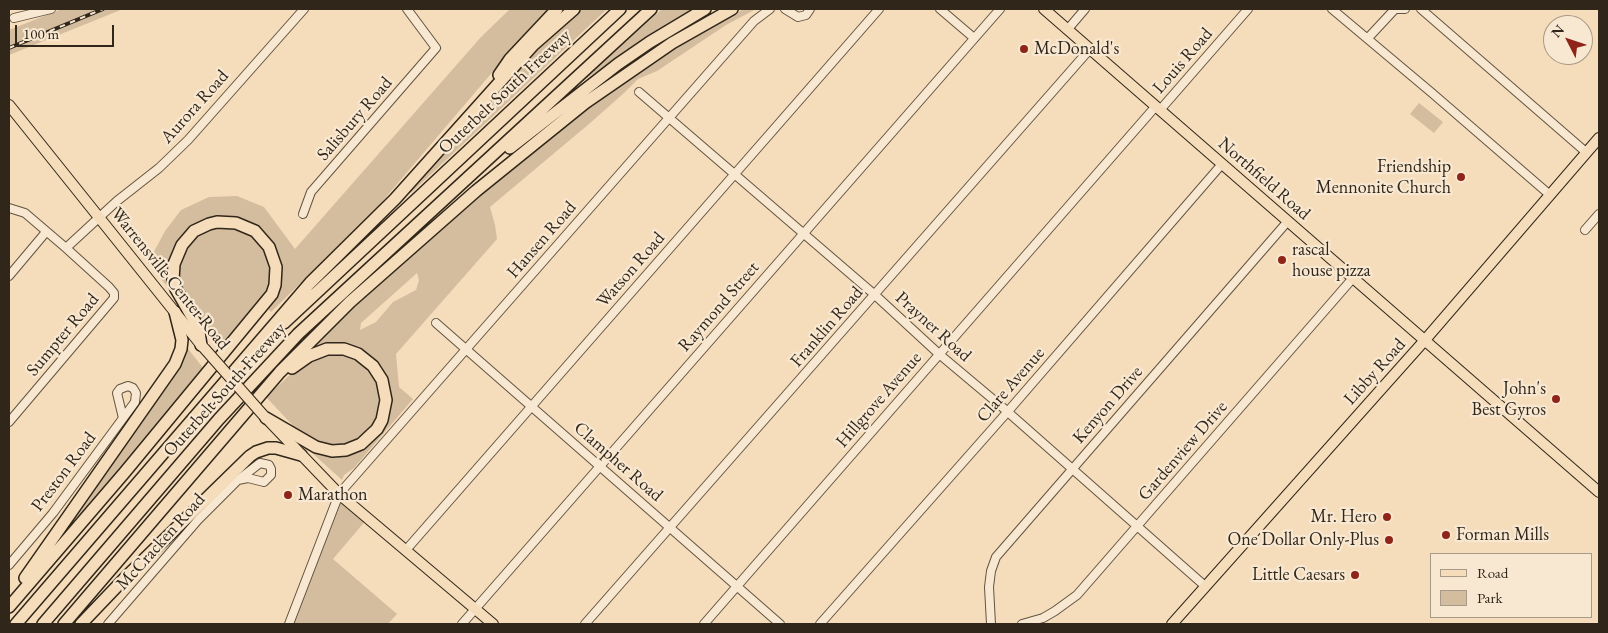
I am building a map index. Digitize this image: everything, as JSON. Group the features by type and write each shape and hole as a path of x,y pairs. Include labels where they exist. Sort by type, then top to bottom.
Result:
{"highway":[{"path":"480,104 507,62 557,9"},
{"name":"Outerbelt South Freeway","path":"16,624 310,283 389,205 533,45 574,9"},
{"name":"Outerbelt South Freeway","path":"239,366 620,9"},
{"name":"Outerbelt South Freeway","path":"42,624 219,419 318,315 652,9"},
{"name":"Outerbelt South Freeway","path":"450,195 598,78 650,42 705,9"},
{"path":"64,624 295,356 350,302 476,191 551,130 611,84 672,43 732,9"},
{"path":"9,607 131,465 272,294 275,285 276,267 269,246 255,231 236,223 209,224 194,231 182,245 174,264 176,289 195,322 202,347"},
{"path":"9,600 175,364 181,349 182,340 174,312"},
{"path":"264,392 298,362 318,352 344,349 358,354 373,366 382,380 386,400 382,420 368,439 354,447 332,451 316,447 265,417"},
{"path":"81,624 124,579 250,456 268,448 276,448 300,455"}],"main road":[{"name":"Northfield Road","path":"1044,9 1599,492"},
{"name":"Warrensville Center Road","path":"9,105 202,347 300,455 340,494 493,624"},
{"name":"Libby Road","path":"1172,624 1425,340 1587,153 1598,144"}],"street":[{"path":"14,18 51,9"},
{"name":"Aurora Road","path":"66,248 159,168 188,140 304,9"},
{"name":"Salisbury Road","path":"303,214 311,192 436,48 407,9"},
{"name":"Hansen Road","path":"289,624 340,494 754,21 770,9"},
{"path":"785,9 798,17 806,15 810,9"},
{"name":"Watson Road","path":"406,550 879,9"},
{"path":"940,9 974,38"},
{"name":"Raymond Street","path":"462,624 1000,9"},
{"path":"1068,29 1085,9"},
{"name":"Louis Road","path":"1158,108 1248,9"},
{"path":"1332,9 1550,195"},
{"path":"1368,38 1396,9 1405,9"},
{"path":"1421,9 1587,153"},
{"name":"Franklin Road","path":"585,624 1090,48"},
{"name":"Prayner Road","path":"639,92 875,295 939,354 1205,586"},
{"name":"Hillgrove Avenue","path":"704,624 939,354 1158,108"},
{"name":"Clare Avenue","path":"820,624 1222,164"},
{"path":"9,208 25,213 66,248"},
{"path":"1585,230 1599,214"},
{"name":"Kenyon Drive","path":"992,624 989,587 991,571 996,557 1288,221"},
{"path":"9,276 46,232"},
{"name":"Sumpter Road","path":"9,422 114,298 114,294 109,287 66,248"},
{"name":"Gardenview Drive","path":"1022,624 1043,618 1066,605 1087,584 1353,278"},
{"name":"Clampher Road","path":"436,322 780,624"},
{"name":"Preston Road","path":"9,565 53,513 123,418"},
{"name":"McCracken Road","path":"108,624 198,520 238,480"}],"green space":[{"path":"62,9 123,9 9,55 9,30"},
{"path":"510,9 549,9 518,42 375,210 271,312 267,308 272,301 271,243 234,219 184,236 170,290 148,263 165,231 181,210 209,197 237,196 264,207 295,249 481,37"},
{"path":"581,9 607,9 411,193 408,190 544,41"},
{"path":"662,9 696,9 662,28 584,80"},
{"path":"744,9 756,9 726,25 657,71 638,79 589,124 490,207 497,239 396,354 399,387 413,399 354,468 344,475 342,480 301,443 311,448 364,446 389,417 391,390 382,367 369,356 310,350 324,333 438,230 566,123 635,73 691,37","holes":["417,273 419,280 416,290 393,302 376,322 360,330 361,323"]},
{"path":"1419,103 1443,122 1434,133 1410,114"},
{"path":"230,226 248,232 267,252 272,272 268,293 223,346 209,336 193,315 177,286 179,259 191,240 208,228"},
{"path":"185,345 204,369 55,546 53,544"},
{"path":"324,354 342,354 363,363 375,376 380,389 381,405 378,418 371,430 359,440 346,445 324,447 298,431 266,397 293,372 312,359"},
{"path":"339,494 368,518 333,559 397,614 388,624 289,624"}],"railway":[{"path":"9,48 103,9"}],"place":[{"name":"McDonald's","path":"1024,49"},
{"name":"Friendship Mennonite Church","path":"1461,177"},
{"name":"rascal house pizza","path":"1282,260"},
{"name":"John's Best Gyros","path":"1556,399"},
{"name":"Marathon","path":"288,495"},
{"name":"Mr. Hero","path":"1387,517"},
{"name":"Forman Mills","path":"1446,535"},
{"name":"One Dollar Only-Plus","path":"1389,540"},
{"name":"Little Caesars","path":"1355,575"}]}
